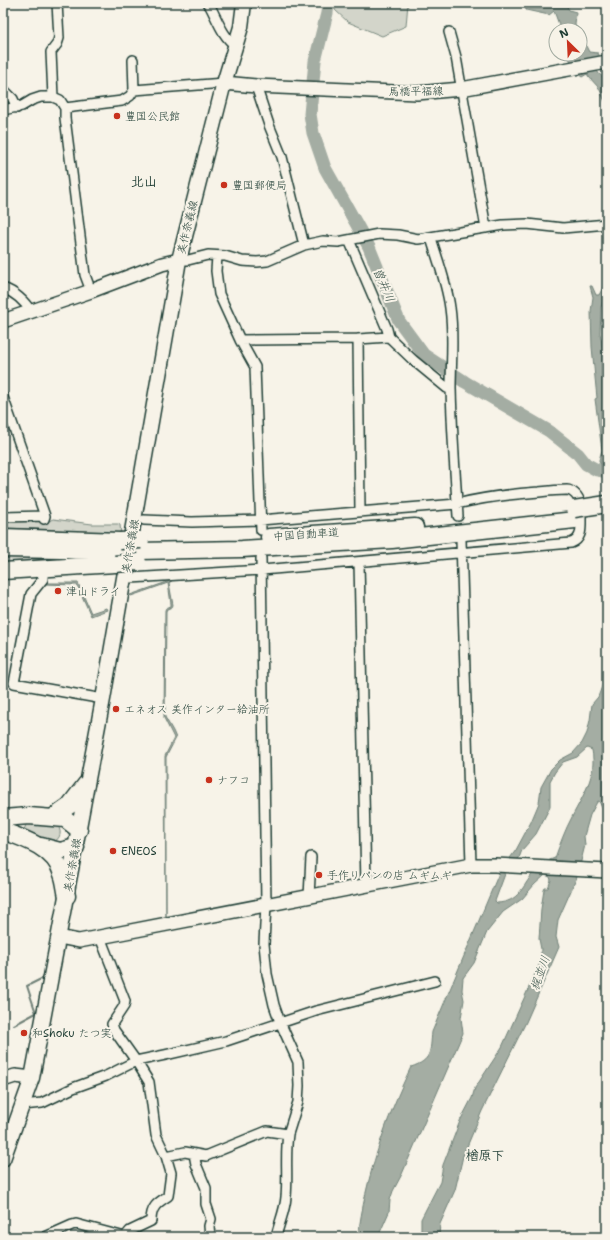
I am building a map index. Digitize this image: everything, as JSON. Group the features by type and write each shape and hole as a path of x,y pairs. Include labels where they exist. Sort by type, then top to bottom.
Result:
{"highway":[{"name":"中国自動車道","path":"3,549 118,552 309,546 400,539 575,514 607,504"},
{"name":"中国自動車道","path":"139,551 242,538 388,529 575,514 607,516"},
{"name":"中国自動車道","path":"3,537 118,552"},
{"path":"3,571 118,552 139,551"},
{"path":"52,818 69,806 86,784"},
{"path":"3,818 28,816 65,819 79,830"},
{"path":"3,831 41,846 60,850 76,847"},
{"path":"41,846 56,862 62,873 67,896"}],"main road":[{"name":"美作奈義線","path":"3,1159 8,1130 23,1105 32,1078 103,699 179,260 224,83 241,27 244,3"}],"street":[{"path":"53,97 51,52 57,44 59,38 57,3"},
{"path":"207,3 230,42 235,45"},
{"path":"450,32 486,228"},
{"path":"65,108 122,101 130,96 134,90 133,60"},
{"name":"馬橋平福線","path":"224,83 256,86 417,93 461,89 607,62"},
{"path":"134,90 224,83"},
{"path":"256,86 269,125 282,157 304,245"},
{"path":"3,90 13,99 17,108"},
{"path":"3,110 17,108 32,100 42,97 53,97 60,100 65,108 73,189 85,275 91,291"},
{"path":"3,321 91,291 162,264 208,255 225,256 242,261 256,262 267,261 304,245 323,241 338,242 372,235 387,234 418,239 503,225 527,224 563,228 607,224"},
{"path":"430,238 447,290 450,309 453,344 451,360 451,388 458,516"},
{"path":"351,240 389,337 412,360 446,388 451,388"},
{"path":"217,256 216,271 219,294 240,340 255,367 261,530"},
{"path":"3,288 28,306 30,312"},
{"path":"240,340 389,337"},
{"path":"358,338 360,512"},
{"path":"3,397 45,517 3,517"},
{"path":"131,578 262,570 571,542 577,540 580,536 581,511 580,501 568,490 476,499 457,504 260,520 192,522 144,520"},
{"path":"461,540 471,865"},
{"path":"261,558 266,904 264,944 267,974 274,1005 298,1062 299,1086 298,1102 288,1134 286,1156 286,1202 276,1237"},
{"path":"359,562 366,886"},
{"path":"43,571 42,579 31,594 14,683 103,699"},
{"path":"309,897 311,858"},
{"path":"59,937 79,941 100,938 266,904 471,865 602,870"},
{"path":"45,1237 76,1224 125,1237 130,1231 151,1221 151,1214 156,1204 168,1196 170,1173 166,1156 156,1135 149,1082 114,1030 112,1024 124,1006 125,1001 100,938"},
{"path":"23,1105 42,1103 72,1088 106,1076 136,1061 226,1041 316,1011 435,981"},
{"path":"3,1080 15,1076 32,1078"},
{"path":"166,1156 185,1152 206,1156 267,1131 288,1134"},
{"path":"194,1154 196,1164 206,1188 206,1204 211,1219 209,1226 210,1237"}],"shaded area":[{"path":"335,3 408,3 406,26 382,36 348,22 335,10"},
{"path":"39,518 42,529 3,528 3,519"},
{"path":"53,519 92,524 118,524 120,525 121,534 45,529 47,522"},
{"path":"3,555 102,557 3,567"},
{"path":"27,822 58,826 60,834 58,839 50,843 24,830"}],"water":[{"path":"525,3 570,3 570,6 567,7 569,10 576,12 575,22 558,22 554,11 549,15 526,10"},
{"path":"588,50 589,52 598,53 600,57 596,69 603,77 605,75 607,64 607,106 599,88 587,74 582,77 575,70 571,62 588,62"},
{"path":"607,280 607,293 601,307 600,333 603,349 605,384 607,389 607,483 604,480 599,460 602,450 595,399 597,398 592,347 591,311 593,297 590,286 592,286 596,295 599,295"},
{"path":"174,578 169,583 173,605 166,611 165,717 176,738 166,757 166,916 165,756 174,738 164,718 165,610 171,606 168,583 131,596 130,595 167,582"},
{"path":"78,583 91,613 106,608 107,610 91,616 77,585 43,584"},
{"name":"梶並川","path":"607,673 607,802 602,808 599,801 597,802 590,815 584,836 585,845 577,877 558,920 556,937 559,947 526,1022 482,1111 463,1156 455,1190 440,1224 439,1237 419,1237 421,1230 421,1219 440,1182 443,1165 475,1088 502,1047 540,963 541,949 539,939 541,909 544,890 545,888 548,888 551,880 550,877 545,875 522,899 503,912 487,932 474,963 463,978 462,990 464,1000 461,1018 463,1033 402,1174 393,1191 390,1200 389,1212 378,1237 358,1237 361,1215 371,1172 393,1107 411,1067 423,1061 429,1054 432,1032 499,873 516,850 531,822 539,803 541,787 551,769 560,760 573,753 582,743 587,733 592,704 598,697","holes":["587,748 592,750 593,768 591,777 567,827 555,858 539,867 515,897 510,900 497,903 495,901 505,874 519,858 522,850 536,834 550,807 550,781 555,772 563,762 577,757"]}],"waterway":[{"name":"曽井川","path":"328,3 327,13 315,61 310,114 313,133 325,168 369,247 399,321 424,355 465,382 549,431 578,454 586,464 597,470 607,472"},
{"path":"14,1025 36,1013 27,986 43,978"}],"tunnel":[{"path":"43,571 44,519"}],"place":[{"name":"豊国公民館","path":"117,116"},
{"name":"豊国郵便局","path":"224,185"},
{"name":"津山ドライ","path":"58,591"},
{"name":"エネオス 美作インター給油所","path":"116,709"},
{"name":"ナフコ","path":"209,780"},
{"name":"ENEOS","path":"113,851"},
{"name":"手作りパンの店 ムギムギ","path":"319,875"},
{"name":"和Shoku たつ実","path":"24,1033"}],"district":[{"name":"北山","path":"144,181"},
{"name":"楢原下","path":"485,1155"}]}
